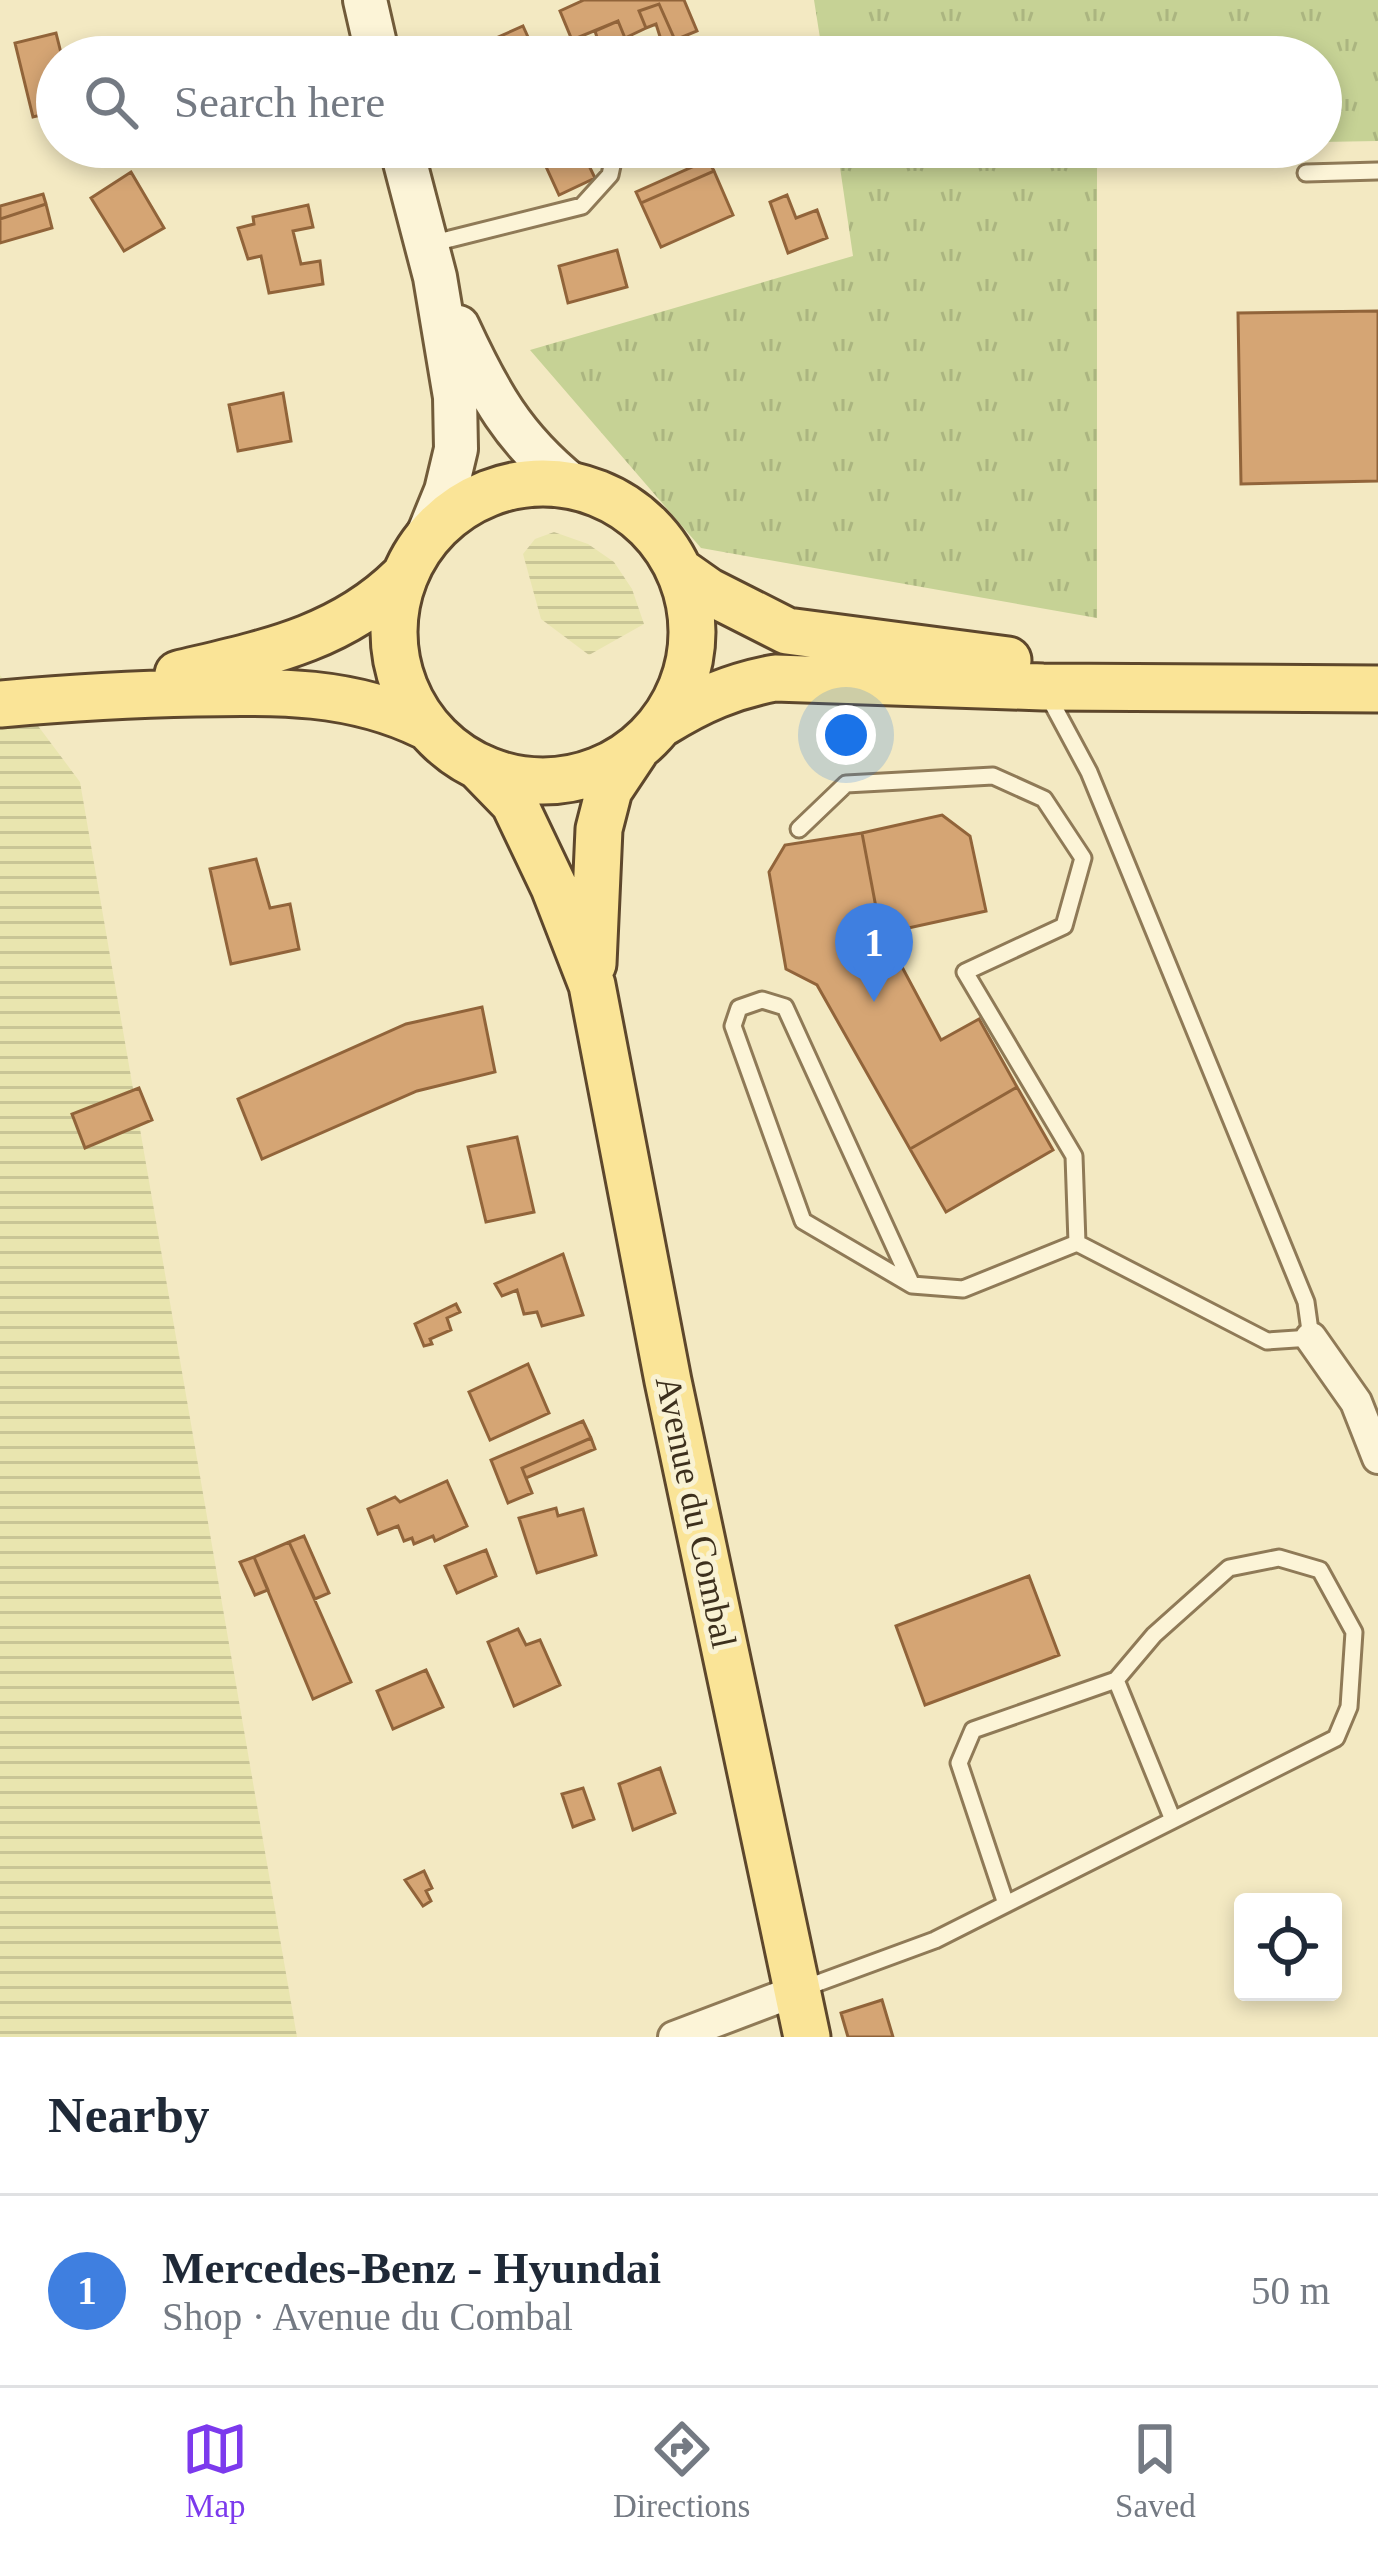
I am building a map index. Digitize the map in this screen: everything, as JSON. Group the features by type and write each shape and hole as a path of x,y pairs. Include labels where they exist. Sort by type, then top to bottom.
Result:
{"main road":[{"path":"365,0 373,36"},
{"path":"96,694 293,646 372,607 402,578 428,535 456,449 455,397 431,261 407,168"},
{"path":"431,261 487,389 512,429 572,484"},
{"path":"428,535 457,508 492,490 532,482 572,484 617,501 654,532 681,572 692,610 692,650 682,688 609,790 599,830 592,985"},
{"path":"681,572 708,592 787,631 988,658 1118,664 1378,661"},
{"path":"402,578 392,629 394,646 400,681 425,726 450,751 481,769 520,781 561,781 601,771 699,700 775,678 1043,687 1378,689"},
{"path":"0,704 96,694 297,691 391,710 425,726"},
{"path":"481,769 514,803 554,887 592,985"},
{"name":"Avenue du Combal","path":"592,985 668,1381 807,2037"}],"street":[{"path":"1311,1338 1356,1402 1378,1458"},
{"path":"674,2037 796,1990"}],"lane":[{"path":"431,261 582,206 610,176 612,168"},
{"path":"1306,172 1378,171"},
{"path":"912,1286 785,1007 761,1000 739,1008 733,1026 803,1221 912,1286 963,1289 1077,1243 1267,1341 1311,1338 1306,1302 1098,794 1043,687"},
{"path":"799,829 846,784 993,776 1044,799 1083,857 1064,926 965,972 1074,1156 1077,1243"},
{"path":"796,1990 935,1940 1336,1738 1349,1707 1354,1632 1320,1570 1279,1558 1229,1568 1154,1635 1116,1680 973,1730 959,1762 1006,1904"},
{"path":"1116,1680 1173,1820"}],"shaded area":[{"path":"554,532 588,544 614,562 632,589 644,624 589,655 541,619 523,554 535,539"},
{"path":"0,675 80,782 297,2037 0,2037"}],"green space":[{"path":"814,0 1378,0 1378,141 1342,142 1342,36 820,36"},
{"path":"840,168 1097,168 1097,618 701,548 530,350 853,256"}],"building":[{"path":"584,0 684,0 697,31 673,36 659,4 639,11 646,28 629,36 624,36 618,21 570,36 560,11"},
{"path":"659,4 673,36 660,36 656,24 646,28 639,11"},
{"path":"618,21 624,36 597,36 595,31"},
{"path":"523,26 528,36 500,36"},
{"path":"36,38 36,116 33,117 15,43"},
{"path":"547,168 590,168 595,178 559,195"},
{"path":"690,168 714,171 641,203 636,192"},
{"path":"714,171 733,215 661,247 641,203"},
{"path":"131,172 164,228 124,251 91,198"},
{"path":"43,194 46,204 0,219 0,206"},
{"path":"787,195 796,218 817,210 827,238 788,253 770,202"},
{"path":"46,204 52,228 0,243 0,219"},
{"path":"308,205 313,227 293,231 301,264 320,261 323,284 269,293 261,256 248,259 238,228 254,224 253,217"},
{"path":"617,250 627,287 568,303 559,266"},
{"path":"1378,311 1378,481 1241,484 1238,313"},
{"path":"283,393 291,441 238,451 229,405"},
{"path":"942,815 970,836 986,911 881,934 862,833"},
{"path":"862,833 887,966 901,965 941,1040 979,1019 1017,1087 910,1149 817,985 786,969 769,872 785,845"},
{"path":"256,859 270,908 290,904 299,949 231,964 210,869"},
{"path":"482,1007 495,1072 417,1091 262,1159 238,1099 406,1024"},
{"path":"1017,1087 1053,1150 946,1212 910,1149"},
{"path":"139,1088 152,1120 85,1148 72,1114"},
{"path":"517,1137 534,1212 486,1222 468,1147"},
{"path":"563,1254 583,1315 542,1326 537,1312 524,1314 517,1290 502,1296 495,1284"},
{"path":"456,1304 460,1312 447,1318 451,1330 424,1346 415,1324"},
{"path":"528,1364 549,1413 490,1440 469,1392"},
{"path":"583,1421 591,1438 522,1468 532,1493 508,1503 491,1460"},
{"path":"591,1438 595,1449 526,1478 522,1468"},
{"path":"447,1481 467,1526 435,1541 433,1536 414,1544 412,1538 404,1541 398,1526 378,1534 368,1509 395,1497 400,1502"},
{"path":"556,1508 558,1516 583,1509 596,1555 537,1573 519,1518"},
{"path":"304,1536 329,1593 315,1599 289,1542"},
{"path":"289,1542 351,1682 313,1699 254,1557"},
{"path":"486,1550 496,1576 457,1593 445,1566"},
{"path":"254,1557 268,1590 255,1595 240,1562"},
{"path":"1029,1576 1059,1655 925,1705 896,1626"},
{"path":"518,1629 526,1645 540,1640 560,1685 514,1706 488,1642"},
{"path":"426,1670 443,1707 393,1729 377,1691"},
{"path":"660,1768 675,1813 633,1830 619,1784"},
{"path":"583,1788 594,1819 573,1827 562,1794"},
{"path":"424,1871 432,1888 426,1891 431,1901 423,1906 405,1880"},
{"path":"882,2000 893,2037 848,2037 841,2013"}],"place":[{"name":"Mercedes-Benz - Hyundai","path":"874,1002"}]}
